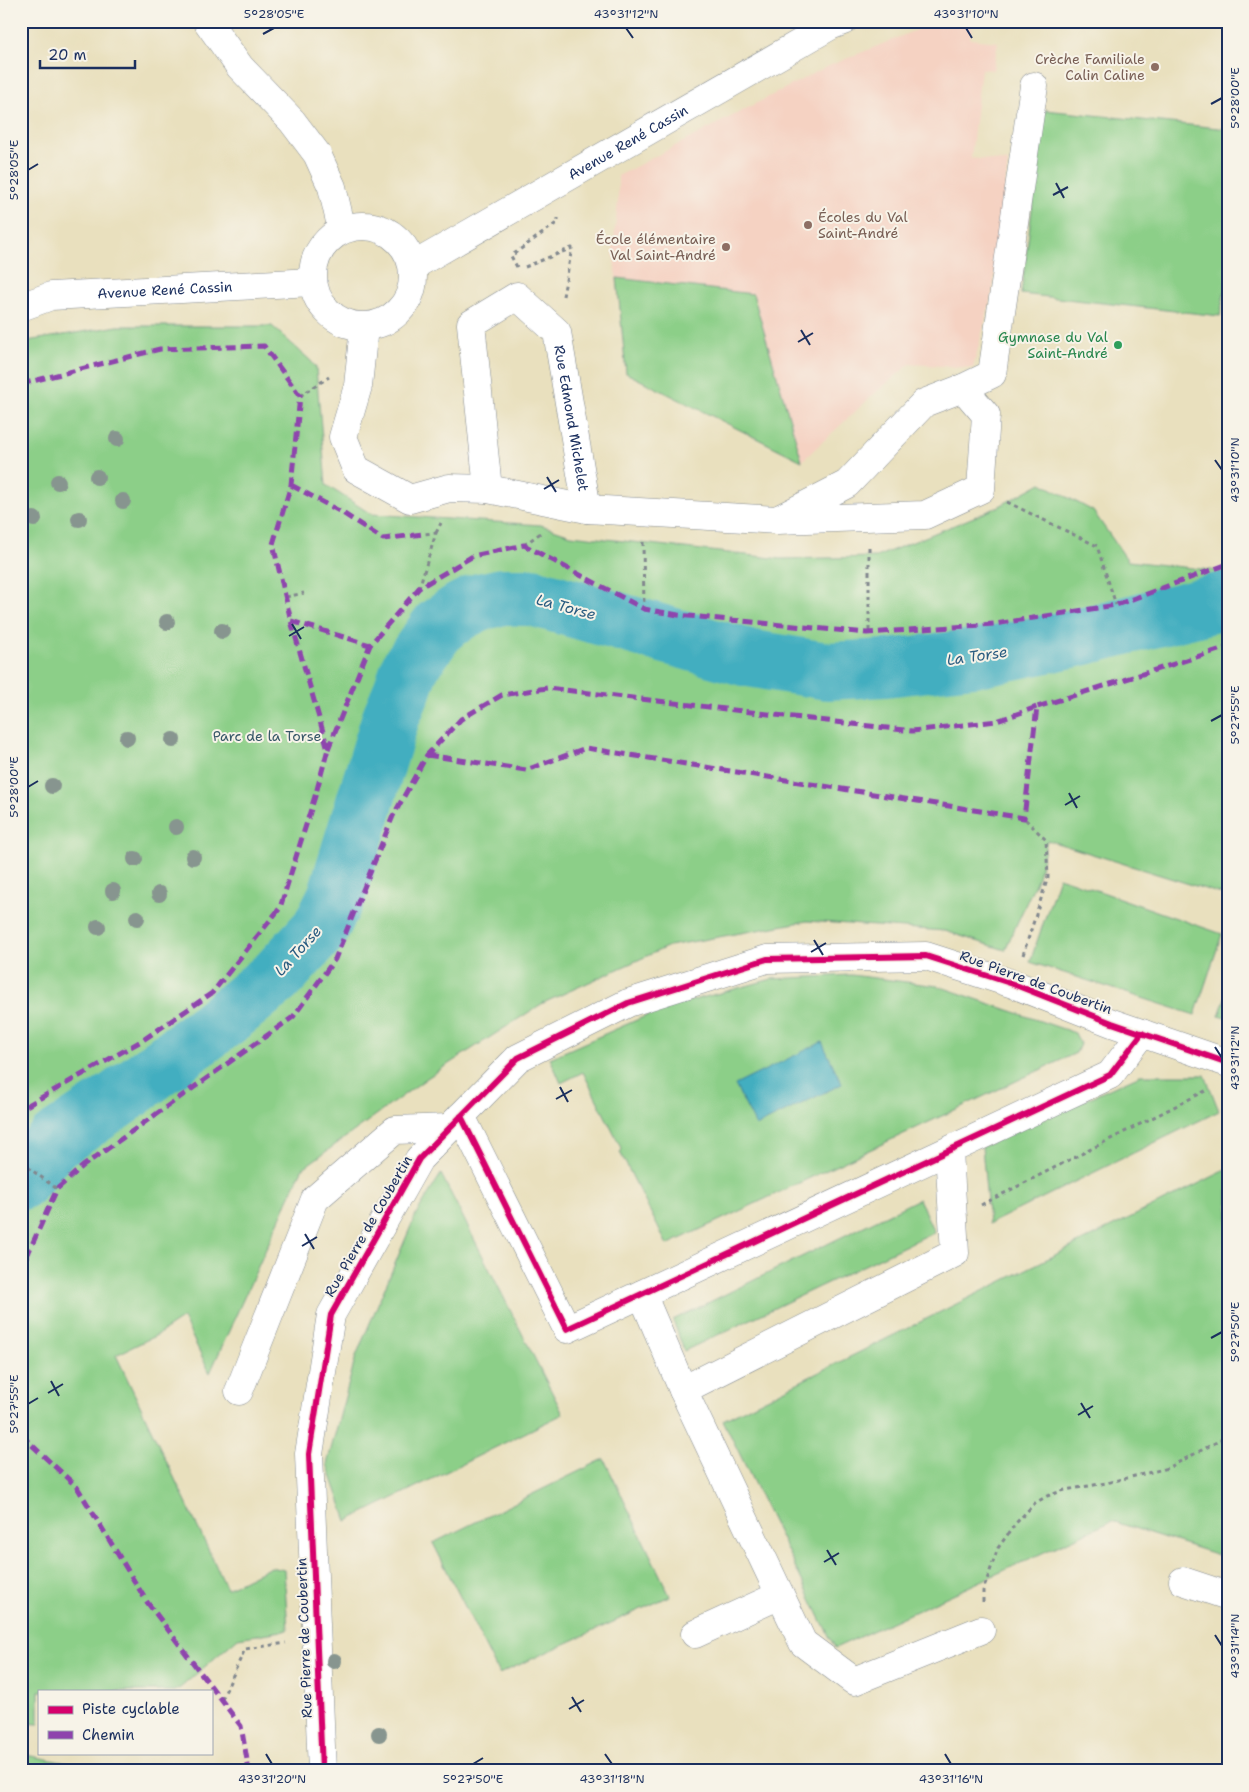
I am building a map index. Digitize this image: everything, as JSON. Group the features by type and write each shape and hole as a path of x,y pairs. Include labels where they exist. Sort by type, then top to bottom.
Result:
{"street":[{"path":"207,21 240,67 292,121 317,154 332,187 342,230"},
{"name":"Avenue René Cassin","path":"413,266 824,30 843,21"},
{"path":"777,520 847,484 924,403 963,388 992,374 1034,86"},
{"path":"354,226 372,226 389,232 406,249 413,266 414,276 411,294 402,309 381,324 364,327 343,323 328,313 317,298 312,282 313,268 319,251 327,240 342,230 354,226"},
{"name":"Avenue René Cassin","path":"21,307 51,296 312,282"},
{"name":"Rue Edmond Michelet","path":"488,489 471,324 517,296 557,332 587,509"},
{"name":"Rue Edmond Michelet","path":"364,327 358,386 343,437 356,469 410,498 449,488 488,489 587,509 777,520 925,515 981,489"},
{"path":"963,388 986,415 981,489"},
{"name":"Rue Pierre de Coubertin","path":"322,1771 309,1454 331,1315 419,1159 518,1058 628,1003 767,959 926,956 1013,984 1142,1033 1228,1063"},
{"path":"239,1391 316,1199 395,1130 455,1122 567,1329 1110,1075 1142,1033"},
{"path":"684,1390 955,1252 949,1150"},
{"path":"642,1294 684,1390 803,1643 854,1681 981,1630"},
{"path":"1183,1581 1228,1596"},
{"path":"695,1634 780,1595"}],"path":[{"path":"557,183 558,222 511,256 518,270 572,248 557,332"},
{"path":"981,489 1097,546 1116,605"},
{"path":"642,511 644,609"},
{"path":"869,632 870,516"},
{"path":"419,588 436,533 423,534"},
{"path":"286,597 304,593"},
{"path":"1013,984 1048,877 1046,840 1024,818"},
{"path":"953,1220 1210,1088"},
{"path":"21,1162 57,1189"},
{"path":"981,1630 983,1591 998,1548 1016,1523 1035,1502 1066,1490 1106,1483 1168,1468 1228,1436"},
{"path":"222,1699 245,1649 316,1639"}],"shaded area":[{"name":"Écoles du Val Saint-André","path":"938,21 973,21 970,39 998,42 993,70 981,69 971,158 1008,162 993,290 973,368 910,364 874,394 802,461 626,373 613,248 618,202 618,176 824,68"}],"green space":[{"path":"1045,110 1228,129 1228,271 1220,316 1021,294"},
{"path":"617,278 753,294 802,461 626,373"},
{"name":"Parc de la Torse","path":"118,326 272,326 311,361 316,368 326,485 371,514 541,525 571,535 781,559 876,557 996,508 1041,483 1093,511 1128,561 1228,572 1228,896 1047,840 1038,877 1005,950 945,931 807,921 669,946 543,1003 427,1078 302,1169 210,1373 183,1318 159,1334 116,1355 227,1589 271,1567 284,1570 288,1630 238,1638 176,1690 38,1690 38,1724 21,1723 21,342"},
{"path":"1059,877 1222,934 1195,1015 1030,962"},
{"path":"851,975 938,986 1075,1033 1080,1044 1076,1053 667,1245 620,1152 622,1150 583,1072 561,1083 550,1058 664,1008 772,979"},
{"path":"1228,989 1228,1019 1219,1016"},
{"path":"1140,1075 1205,1075 1219,1111 989,1224 982,1147"},
{"path":"1228,1169 1228,1558 1112,1521 835,1648 723,1420"},
{"path":"441,1174 563,1414 347,1521 327,1464 356,1356 416,1214"},
{"path":"919,1199 934,1232 684,1351 673,1320"},
{"path":"604,1459 670,1596 499,1674 433,1543"},
{"path":"21,1754 92,1768 93,1771 21,1771"}],"water":[{"path":"822,1042 842,1084 756,1126 735,1085"}],"waterway":[{"name":"La Torse","path":"21,1181 55,1141 115,1101 227,1017 277,976 320,929 336,897 391,717 410,667 439,626 461,611 479,602 502,597 532,597 748,658 827,671 886,668 982,657 1076,638 1228,600"}],"marked path":[{"path":"21,384 160,349 264,346 300,396 291,485 273,544 291,621 328,749 280,908 212,993 143,1040 21,1109"},
{"path":"291,485 341,512 383,539 423,534"},
{"path":"291,621 370,645 419,588 473,556 524,545 644,609 678,615 867,633 995,624 1116,605 1228,564"},
{"path":"328,749 370,645"},
{"path":"427,755 526,770 586,748 1024,818 1037,707 1228,647"},
{"path":"21,1271 57,1189 83,1166 293,1017 335,959 393,816 427,755 461,719 502,695 547,688 912,731 997,721 1037,707"},
{"path":"21,1435 77,1487 147,1602 241,1726 249,1771"}],"cycle path":[{"path":"322,1771 309,1454 331,1315 419,1159 518,1058 628,1003 767,959 926,956 1013,984 1112,1023 1228,1063"},
{"path":"461,1116 567,1329 1110,1075 1142,1033"}],"place":[{"name":"Crèche Familiale Calin Caline","path":"1155,67"},
{"name":"Écoles du Val Saint-André","path":"808,225"},
{"name":"École élémentaire Val Saint-André","path":"726,247"},
{"name":"Gymnase du Val Saint-André","path":"1118,345"}]}
